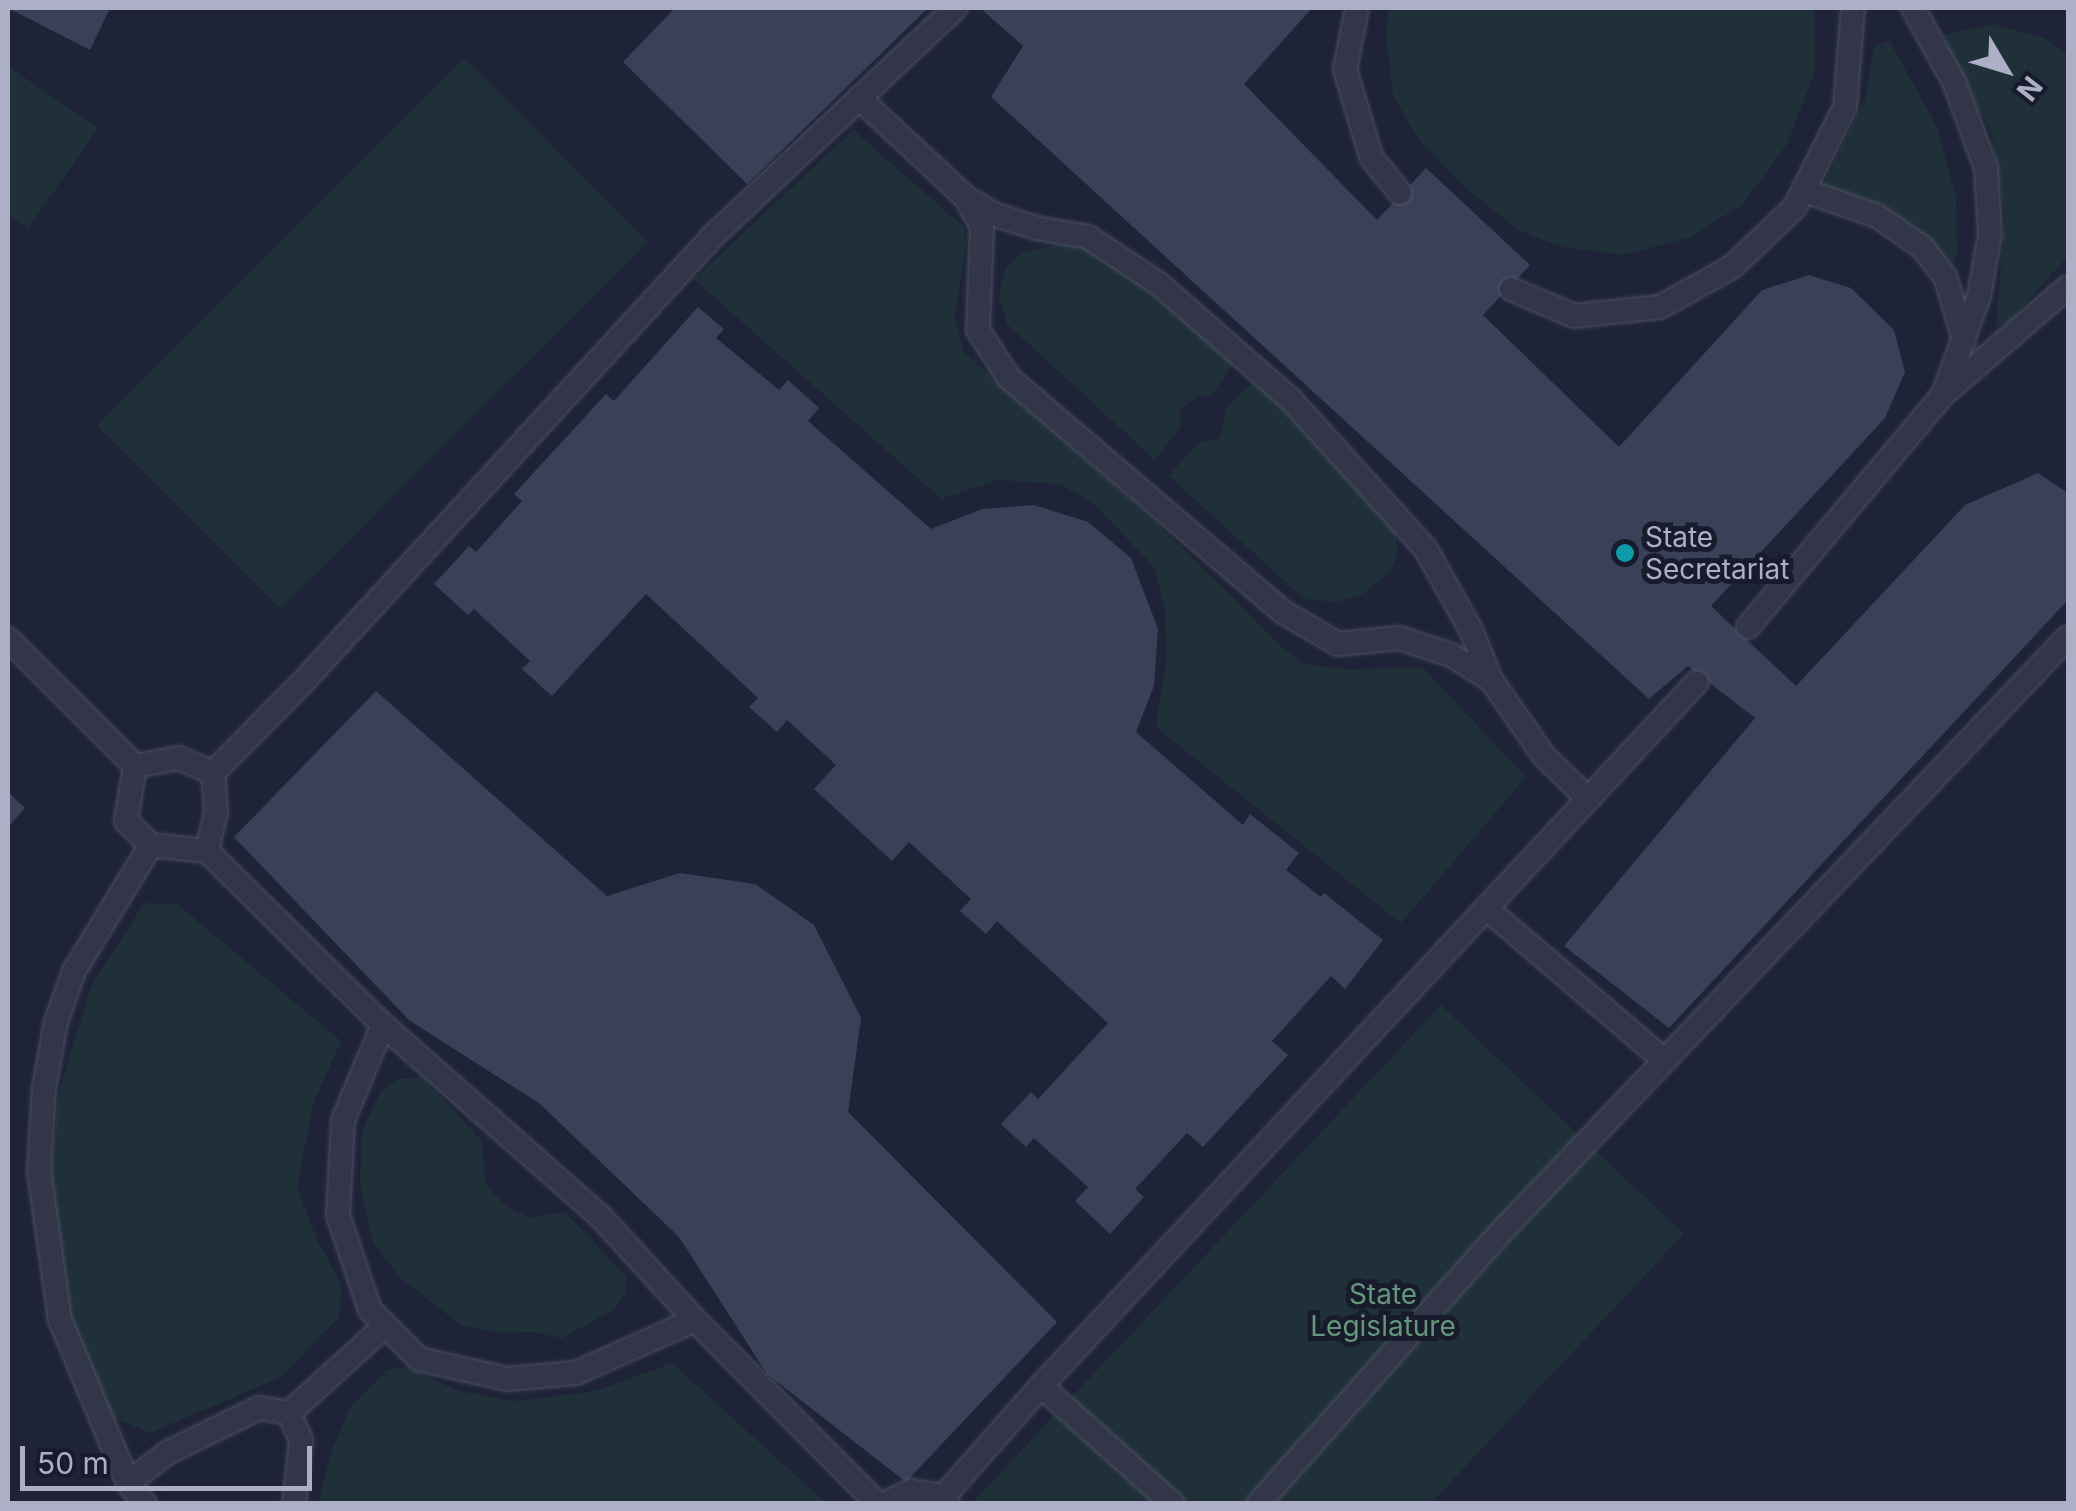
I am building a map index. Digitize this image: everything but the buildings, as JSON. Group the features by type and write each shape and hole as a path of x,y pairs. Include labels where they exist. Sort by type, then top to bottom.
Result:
{"lane":[{"path":"207,850 216,812 213,774 304,682 716,234 956,8"},
{"path":"1357,8 1344,68 1371,157 1400,193"},
{"path":"1511,289 1574,316 1660,307 1732,267 1794,207 1845,106 1853,8"},
{"path":"1922,9 1972,122 1986,168 1990,234 1979,296 1942,395"},
{"path":"859,98 965,196 993,214 1022,224 1088,237 1158,284 1292,400 1425,548 1463,614 1492,680 1544,756 1588,800"},
{"path":"1803,190 1877,216 1922,247 1945,276 1964,340"},
{"path":"965,196 982,226 978,330 1009,378 1284,612 1338,644 1398,638 1452,654 1492,680"},
{"path":"1748,628 1942,395 2068,287"},
{"path":"1258,1504 1664,1060 2068,637"},
{"path":"8,639 135,766"},
{"path":"135,766 126,821 151,845 207,850 382,1026 600,1216 695,1320 881,1504 911,1491 946,1500 1041,1386 1697,682"},
{"path":"135,766 179,758 213,774"},
{"path":"145,1504 128,1482 60,1320 39,1172 44,1088 56,1022 74,972 151,845"},
{"path":"1486,908 1664,1060"},
{"path":"382,1026 342,1120 338,1215 370,1310 420,1359 508,1380 576,1374 695,1320"},
{"path":"289,1413 385,1326"},
{"path":"1041,1386 1172,1504"},
{"path":"128,1482 167,1454 260,1408 289,1413"},
{"path":"289,1413 301,1440 294,1504"}],"green space":[{"path":"1389,8 1814,8 1815,71 1787,144 1742,205 1688,238 1623,255 1562,247 1520,231 1467,189 1421,142 1393,96 1386,33"},
{"path":"1993,24 2045,38 2068,55 2068,256 2011,320 1996,326 2005,215 1992,134 1949,57 1944,35"},
{"path":"1889,40 1937,127 1956,197 1957,253 1949,277 1897,227 1819,195 1865,99 1874,47"},
{"path":"465,58 648,241 280,609 97,426"},
{"path":"8,66 98,128 28,229 8,215"},
{"path":"853,130 964,227 966,246 954,317 964,352 1159,525 1284,649 1304,664 1344,669 1423,668 1526,777 1401,923 1156,727 1167,657 1165,609 1154,567 1093,503 1060,484 998,480 941,499 694,279"},
{"path":"1061,244 1091,246 1235,361 1211,396 1199,395 1179,410 1181,426 1155,460 1007,324 999,297 1005,270 1021,253"},
{"path":"1256,378 1391,512 1398,548 1391,571 1365,593 1337,602 1304,599 1169,476 1197,443 1220,438 1227,407"},
{"path":"144,903 177,904 341,1041 314,1101 297,1187 318,1242 342,1285 339,1317 281,1377 150,1433 113,1417 78,1345 59,1286 48,1212 59,1092 91,987"},
{"name":"State Legislature","path":"1441,1005 1684,1234 1431,1503 971,1504"},
{"path":"423,1078 482,1141 485,1183 504,1205 530,1218 565,1212 626,1276 626,1293 613,1310 562,1338 532,1332 501,1333 461,1325 398,1276 373,1241 360,1185 362,1130 381,1091 398,1079"},
{"path":"672,1363 826,1503 318,1503 332,1450 351,1406 387,1370 405,1366 458,1391 517,1401 596,1391"}],"place":[{"name":"State Secretariat","path":"1625,553"}]}
